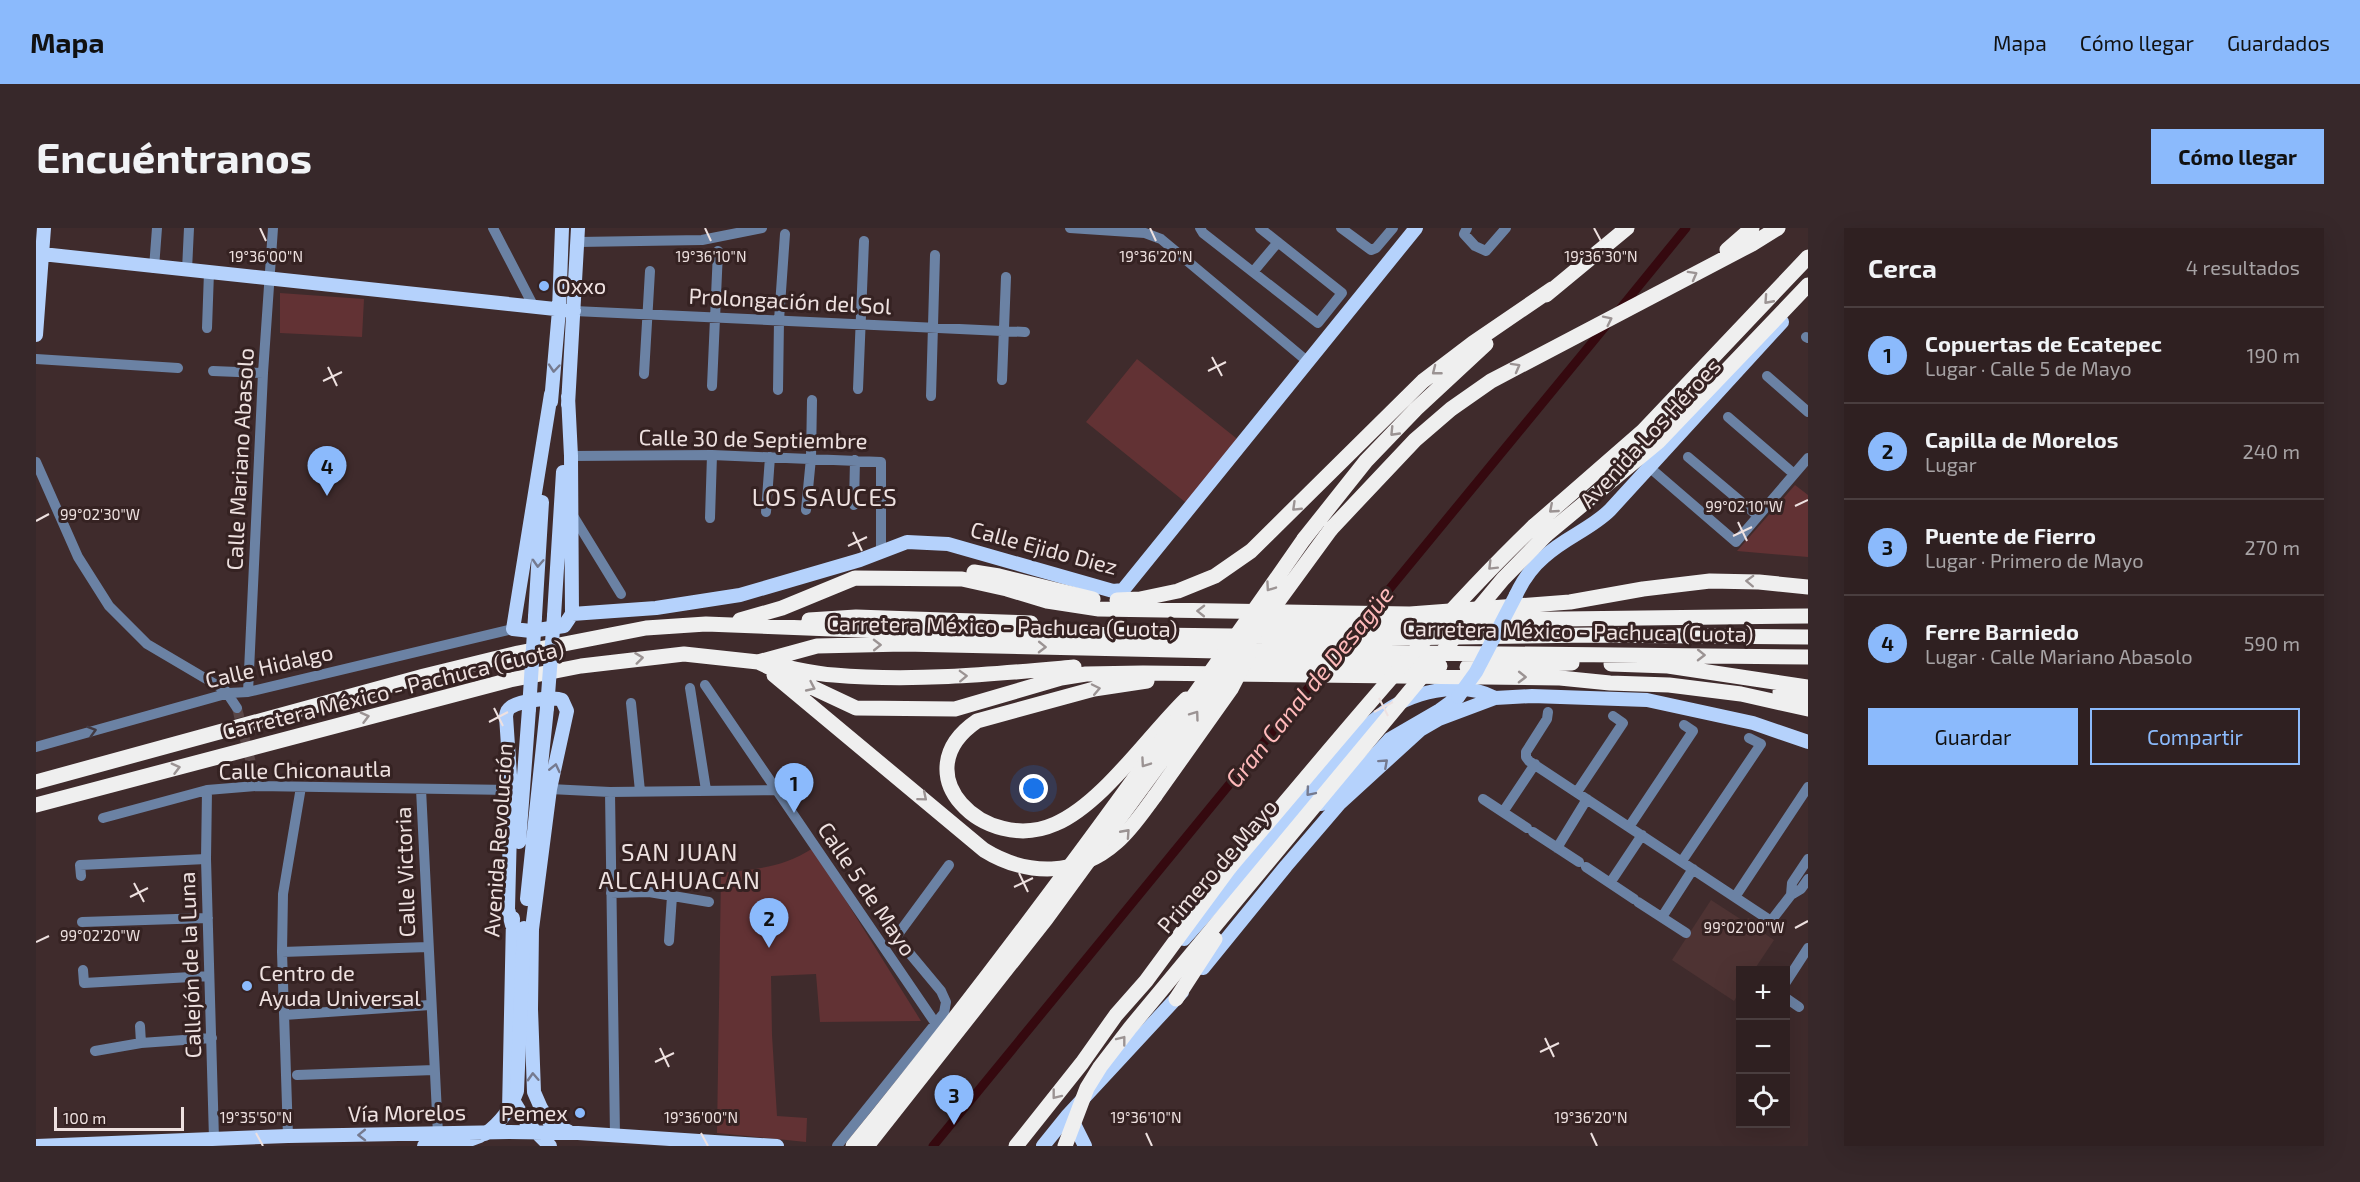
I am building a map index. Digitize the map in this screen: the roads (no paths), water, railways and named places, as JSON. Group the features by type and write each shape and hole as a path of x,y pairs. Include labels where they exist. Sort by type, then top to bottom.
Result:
{"highway":[{"path":"853,1146 1017,938 1304,539 1366,462 1416,409 1480,350 1627,228"},
{"path":"1714,262 1752,228"},
{"path":"867,1146 1046,919 1331,529 1415,440 1451,409 1491,381 1752,244 1778,228"},
{"path":"1143,985 1230,867 1490,568 1642,431 1808,257"},
{"path":"1065,1146 1087,1089 1100,1067 1503,579 1546,535 1658,442 1808,285"},
{"path":"782,608 845,575 869,570 981,573 1101,601 1140,599 1178,591 1215,576 1251,550 1423,381 1473,343 1552,290"},
{"path":"726,624 782,608 855,578 962,579 1047,601 1099,609 1334,625 1405,620 1570,602 1643,589 1710,581 1759,582 1808,587"},
{"path":"758,662 984,850 1001,860 1030,869 1060,868 1096,857 1126,834 1231,689 1274,607"},
{"path":"1405,620 1808,616"},
{"name":"Carretera México - Pachuca (Cuota)","path":"36,782 424,676 518,653 645,628 726,624 908,632 1334,625 1389,638 1589,635 1808,637"},
{"name":"Carretera México - Pachuca (Cuota)","path":"36,805 460,692 581,666 684,654 758,662 817,645 920,644 1218,651 1305,663 1808,657"},
{"path":"758,662 832,675 904,678 979,675 1086,666 1369,663 1461,667 1584,663 1668,666 1808,687"},
{"path":"758,662 855,708 955,709 1061,678 1086,674 1191,674"},
{"path":"1197,689 1100,792 1079,811 1052,826 1030,830 1004,829 986,824 972,815 959,802 950,787 948,771 955,740 977,721 1094,689 1191,674 1305,663"},
{"path":"1369,663 1610,683 1669,685 1741,694 1808,709"},
{"path":"1560,678 1603,674 1683,677 1808,698"},
{"path":"1172,1003 1215,939 1363,761 1410,690"},
{"name":"Primero de Mayo","path":"1016,1146 1082,1063 1116,1015 1143,985"}],"main road":[{"path":"36,335 39,255 44,228"},
{"name":"Avenida Revolución","path":"509,1132 508,1092 523,927 529,709 541,512 559,310 562,228"},
{"name":"Calle Ejido Diez","path":"572,614 656,608 740,595 860,560 907,542 948,544 1113,591 1123,590 1416,228"},
{"name":"Avenida Revolución","path":"523,927 547,708 578,235"},
{"path":"39,255 574,311"},
{"name":"Avenida Los Héroes","path":"1355,777 1390,739 1458,697 1476,672 1528,572 1545,555 1601,519 1808,294"},
{"path":"551,394 513,629 531,631 564,626 572,614 572,456 568,396"},
{"name":"Primero de Mayo","path":"1143,985 1231,887 1344,751 1379,716 1403,702 1433,692 1465,688 1481,691 1495,698"},
{"name":"Primero de Mayo","path":"1043,1146 1172,1003 1341,803 1420,730 1439,719 1495,698 1532,696 1647,700 1753,723 1808,742"},
{"path":"424,1146 458,1144 485,1134 499,1124 511,1107 518,1077 523,927 567,711 564,703 554,697 515,705 507,713 511,790 508,909 523,927 531,1010 534,1092 549,1121 560,1129 578,1133"},
{"path":"1341,803 1355,777"},
{"path":"1231,887 1301,820 1355,777"},
{"path":"1143,985 1139,999 1146,1008 1157,1012 1172,1003"},
{"path":"508,1092 518,1111 550,1146"},
{"path":"1079,1105 1074,1124 1085,1146"},
{"name":"Vía Morelos","path":"36,1146 288,1136 390,1140 438,1134 509,1132 578,1133 777,1146"}],"street":[{"path":"154,268 157,228"},
{"path":"187,270 189,228"},
{"name":"Calle Mariano Abasolo","path":"248,692 263,373 273,228"},
{"path":"493,228 534,307"},
{"path":"578,235 702,240 762,228"},
{"path":"1070,228 1145,233 1161,239 1307,361"},
{"path":"1200,228 1203,233 1317,323 1342,293 1260,228"},
{"path":"1341,228 1371,250 1390,232 1399,248"},
{"path":"1467,228 1464,234 1475,246 1486,251 1506,228"},
{"path":"778,390 779,320 785,234"},
{"path":"858,389 864,241"},
{"path":"1253,272 1278,242"},
{"path":"712,386 718,251"},
{"path":"931,396 935,255"},
{"path":"644,374 650,271"},
{"path":"207,328 209,272"},
{"path":"1002,380 1006,277"},
{"path":"1332,307 1343,316"},
{"name":"Prolongación del Sol","path":"574,311 1025,332"},
{"path":"36,359 178,368"},
{"path":"213,371 263,373"},
{"path":"1767,376 1808,412"},
{"path":"806,510 811,458 812,400"},
{"path":"1728,417 1794,474"},
{"path":"710,518 712,455"},
{"name":"Calle 30 de Septiembre","path":"572,456 712,455 882,462 881,551"},
{"path":"1688,456 1758,516"},
{"path":"766,512 770,457"},
{"path":"1649,467 1736,542 1808,458"},
{"path":"854,505 855,460"},
{"path":"36,462 78,557 110,606 147,644 229,693 237,708"},
{"path":"572,514 621,594"},
{"name":"Calle Hidalgo","path":"36,747 229,693 248,692 513,629"},
{"name":"Calle 5 de Mayo","path":"705,685 936,1024"},
{"path":"690,688 706,790"},
{"path":"631,703 640,791"},
{"path":"1548,712 1547,719 1526,752 1530,760 1771,921 1808,879"},
{"path":"1577,792 1623,723 1613,716"},
{"path":"1629,827 1693,731 1684,724"},
{"path":"1682,861 1761,744 1749,738"},
{"path":"1503,812 1530,760"},
{"path":"253,771 257,786"},
{"name":"Calle Chiconautla","path":"103,818 207,790 257,786 511,790"},
{"path":"288,1136 282,952 283,894 301,787"},
{"path":"1735,897 1808,787"},
{"name":"Calle Victoria","path":"422,789 430,1005 438,1134"},
{"path":"550,789 610,792 775,790"},
{"name":"Callejón de la Luna","path":"207,790 206,859 214,1139"},
{"path":"610,792 615,1136"},
{"path":"1483,799 1686,933"},
{"path":"1557,848 1587,799"},
{"path":"1610,883 1642,835"},
{"path":"81,876 80,865 206,859"},
{"path":"1798,890 1808,859"},
{"path":"837,1146 944,1013 946,1002 941,991 896,937 949,866"},
{"path":"1662,917 1693,868"},
{"path":"611,893 649,892 709,902"},
{"path":"669,941 672,896"},
{"path":"82,922 208,918"},
{"path":"282,952 428,948"},
{"path":"1790,975 1808,948"},
{"path":"83,970 84,983 209,976"},
{"path":"1790,1001 1799,1007"},
{"path":"284,1015 430,1005"},
{"path":"140,1026 141,1043"},
{"path":"95,1051 141,1043 212,1038"},
{"path":"297,1075 434,1070"}],"waterway":[{"name":"Gran Canal de Desagüe","path":"1620,309 1686,228"},
{"name":"Gran Canal de Desagüe","path":"1368,615 1609,322"},
{"name":"Gran Canal de Desagüe","path":"933,1146 1319,675"}],"tunnel":[{"path":"237,708 253,771"}],"place":[{"name":"Oxxo","path":"544,286"},
{"name":"Ferre Barniedo","path":"327,496"},
{"name":"Copuertas de Ecatepec","path":"794,813"},
{"name":"Capilla de Morelos","path":"769,948"},
{"name":"Centro de Ayuda Universal","path":"247,986"},
{"name":"Pemex","path":"580,1113"},
{"name":"Puente de Fierro","path":"954,1125"}],"district":[{"name":"LOS SAUCES","path":"825,498"},
{"name":"SAN JUAN ALCAHUACAN","path":"680,867"}]}
